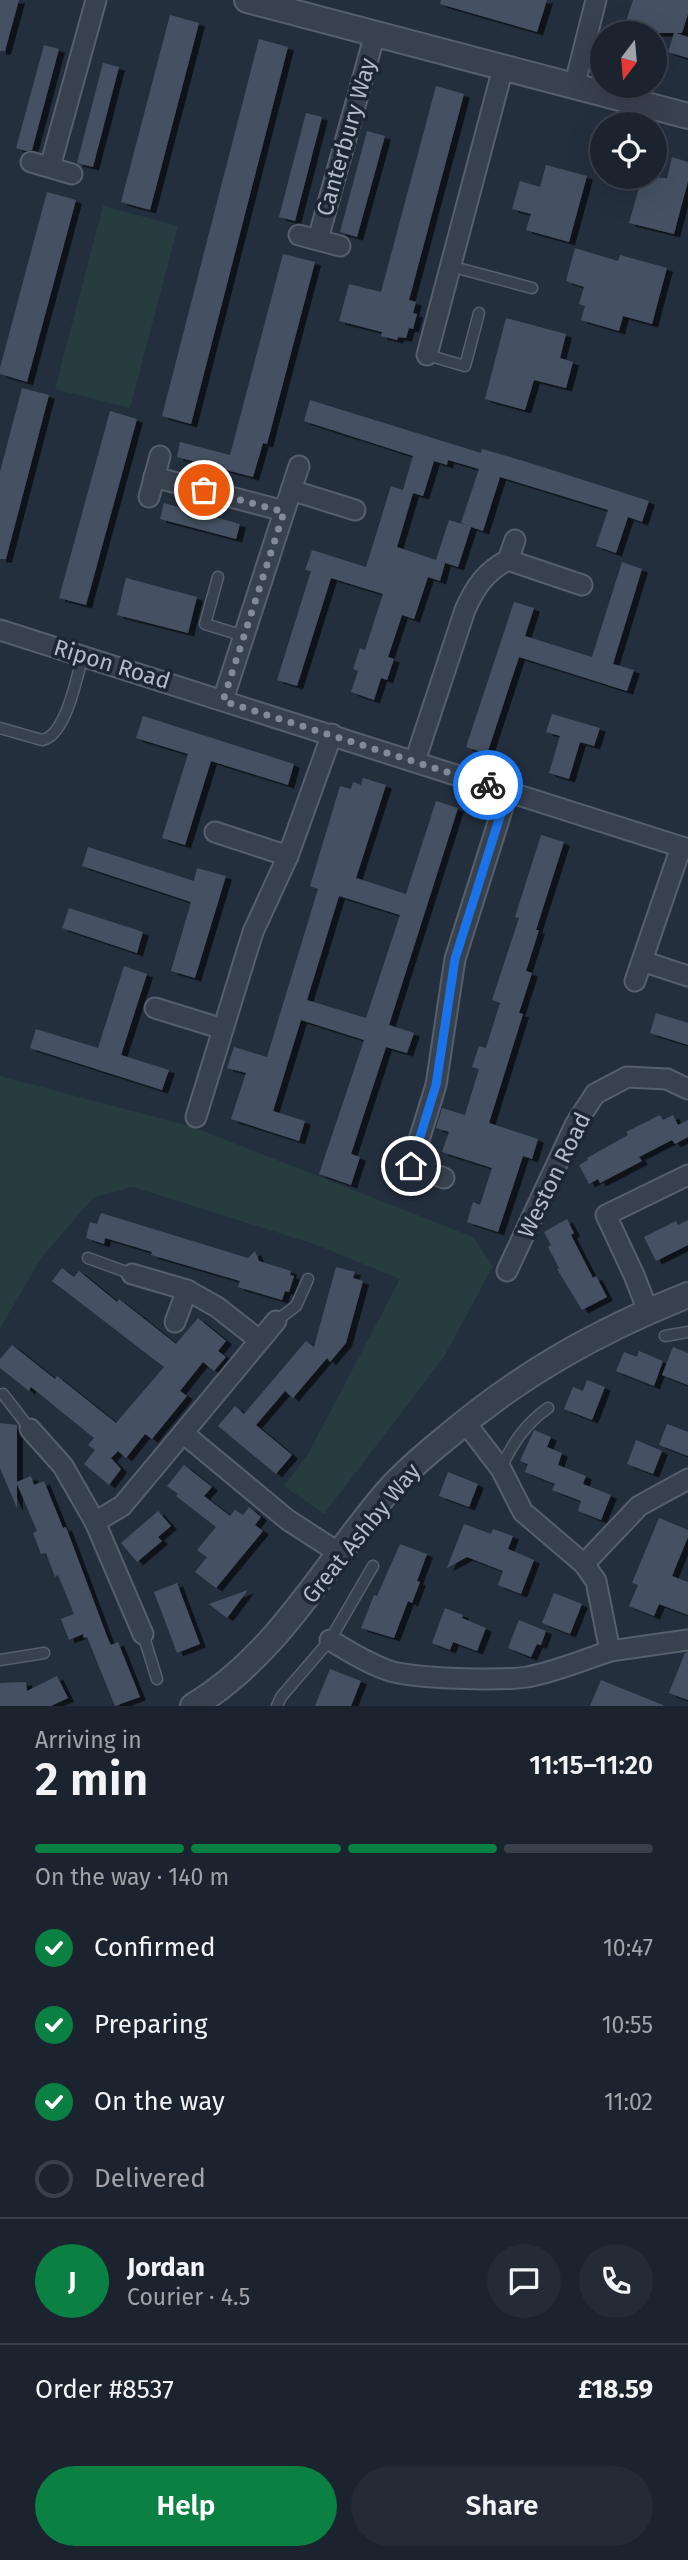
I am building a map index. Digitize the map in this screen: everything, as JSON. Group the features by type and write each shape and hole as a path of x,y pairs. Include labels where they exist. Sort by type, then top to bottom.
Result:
{"street":[{"path":"72,174 40,165 96,0"},
{"name":"Canterbury Way","path":"247,0 688,116"},
{"path":"574,87 596,0"},
{"name":"Canterbury Way","path":"340,246 308,237 375,34"},
{"path":"427,355 503,68"},
{"path":"149,497 160,456"},
{"path":"223,701 299,466"},
{"path":"154,477 284,512"},
{"path":"291,490 355,510"},
{"path":"415,761 465,610 475,588 496,566 508,560 515,540"},
{"path":"508,560 582,585"},
{"name":"Ripon Road","path":"0,630 83,654 684,848 635,981"},
{"path":"196,1117 253,932 288,856 332,734"},
{"path":"444,1178 411,1166 436,1085 455,959 508,791"},
{"path":"215,832 288,856"},
{"path":"642,961 688,976"},
{"path":"155,1008 223,1030"},
{"name":"Weston Road","path":"507,1271 575,1125 595,1094 627,1077 667,1079 688,1089"},
{"path":"648,1311 606,1215 688,1175"},
{"path":"132,1275 187,1290 217,1307 259,1340"},
{"path":"175,1322 187,1290"},
{"name":"Great Ashby Way","path":"193,1706 260,1653 409,1469 465,1422 559,1355 648,1311 688,1295"},
{"path":"95,1522 122,1506 276,1321"},
{"path":"465,1422 500,1469 523,1512 584,1564 596,1581 610,1651"},
{"path":"30,1429 63,1466 95,1522 143,1634"},
{"path":"183,1433 288,1520 339,1553"},
{"path":"584,1564 639,1506 688,1479"},
{"path":"330,1640 360,1659 402,1675 512,1679 528,1677 610,1651 688,1640"}],"lane":[{"path":"449,266 532,288"},
{"path":"427,355 465,366 479,313"},
{"path":"218,577 205,624 244,636"},
{"path":"0,728 42,740 49,739 63,719 83,654"},
{"path":"88,1258 132,1275"},
{"path":"276,1321 296,1306 308,1279"},
{"path":"665,1336 688,1332"},
{"path":"3,1394 30,1429"},
{"path":"500,1469 522,1431 531,1420 548,1408"},
{"path":"277,1706 281,1697 330,1640 373,1566"},
{"path":"143,1634 157,1679"},
{"path":"0,1660 44,1653"}],"green space":[{"path":"103,206 178,226 130,408 55,389"},
{"path":"0,1076 193,1127 473,1237 493,1266 444,1357 324,1514 284,1486 308,1454 400,1279 314,1244 133,1187 94,1197 42,1257 0,1328"}],"building":[{"path":"0,0 19,0 5,51 0,51"},
{"path":"441,0 547,0 537,32 440,4"},
{"path":"633,0 688,0 688,14 682,33 676,33 688,37 688,58 668,52 674,33 667,33 667,21 626,21"},
{"path":"170,15 199,23 150,210 121,202"},
{"path":"259,39 288,47 191,424 162,416"},
{"path":"44,45 59,49 32,150 26,151 16,148"},
{"path":"103,63 119,67 93,167 77,163"},
{"path":"436,86 464,94 409,300 416,302 413,313 417,314 413,329 409,328 406,338 398,337 397,340 381,336 382,332 339,321 349,284 381,292"},
{"path":"306,113 322,117 295,221 279,217"},
{"path":"367,131 385,136 357,237 340,232"},
{"path":"672,157 688,162 688,181 674,234 629,223 639,189 667,189"},
{"path":"546,165 587,176 569,242 526,230 531,214 512,209 520,181 540,187"},
{"path":"47,192 76,200 27,382 0,374 0,368"},
{"path":"575,248 618,261 620,255 667,268 652,324 623,316 619,331 581,320 585,306 579,304 584,287 566,281"},
{"path":"283,254 315,262 267,444 263,443 253,477 177,457 180,442 230,455"},
{"path":"506,318 566,334 560,358 573,362 566,388 534,380 525,410 485,399"},
{"path":"22,388 49,395 6,559 0,559 0,472"},
{"path":"310,400 481,453 482,449 527,462 649,501 642,522 628,517 616,553 596,546 608,510 500,477 483,531 471,527 458,567 436,560 445,563 440,581 428,577 414,619 402,615 388,657 394,659 387,680 381,678 374,700 351,692 358,671 353,669 360,648 365,650 383,594 331,578 297,686 277,680 311,571 305,570 312,550 366,567 391,486 403,490 413,456 304,421","holes":["448,460 479,469 461,523 469,526 449,520 436,560 397,547 413,493 423,496 434,461 447,465"]},
{"path":"110,411 137,419 86,605 59,598"},
{"path":"164,503 240,524 236,539 160,519"},
{"path":"622,562 642,569 613,664 634,670 627,691 519,657 487,754 466,747 514,602 534,608 525,636 592,657"},
{"path":"126,578 197,597 188,633 117,615"},
{"path":"552,714 600,728 594,746 580,742 569,779 549,773 560,736 546,732"},
{"path":"143,716 294,764 288,785 211,761 185,845 162,838 188,754 136,738"},
{"path":"363,778 386,785 356,878 406,894 436,801 458,808 389,1025 414,1033 407,1053 386,1047 351,1154 360,1157 351,1185 319,1174 364,1040 301,1020 273,1111 305,1121 299,1141 231,1119 246,1073 227,1068 234,1047 267,1057 318,889 310,886 340,786 351,789 353,782 361,785","holes":["339,896 400,915 366,1018 307,1000"]},
{"path":"541,835 564,842 526,971 532,973 519,1013 523,1014 489,1123 538,1139 532,1159 523,1156 498,1232 467,1222 473,1202 480,1205 492,1168 442,1152 449,1132 436,1128 442,1108 465,1115 479,1069 472,1067 479,1046 486,1048 500,1003 492,1000 519,918 515,917"},
{"path":"88,847 194,881 197,868 226,876 195,978 171,971 191,902 82,866"},
{"path":"69,908 143,932 137,953 62,928"},
{"path":"124,966 147,974 121,1055 169,1070 162,1090 30,1048 36,1029 98,1048"},
{"path":"656,1013 688,1023 688,1045 650,1033"},
{"path":"660,1115 663,1120 673,1115 678,1125 688,1120 688,1137 675,1144 672,1140 639,1157 642,1161 600,1183 598,1179 589,1184 579,1165 628,1135 626,1132"},
{"path":"101,1213 248,1258 255,1251 259,1261 291,1271 290,1275 294,1276 289,1292 285,1291 282,1300 238,1287 240,1281 151,1255 152,1252 105,1238 104,1244 86,1238 90,1222 97,1224"},
{"path":"567,1219 574,1233 571,1235 593,1278 596,1276 607,1297 582,1310 557,1269 559,1268 548,1247 551,1245 544,1232"},
{"path":"688,1220 688,1245 656,1261 644,1237 676,1221 678,1225"},
{"path":"336,1267 355,1272 353,1278 363,1281 346,1343 330,1362 327,1358 293,1398 285,1391 256,1425 292,1455 276,1474 218,1426 235,1406 244,1414 306,1341 314,1347"},
{"path":"62,1268 74,1277 79,1271 176,1344 198,1318 226,1341 218,1351 226,1357 214,1371 203,1362 180,1391 187,1396 152,1439 145,1434 126,1458 118,1451 111,1458 121,1469 109,1485 84,1464 95,1450 88,1445 94,1438 31,1387 29,1391 0,1368 0,1359 12,1345 55,1379 57,1376 116,1423 164,1367 52,1281"},
{"path":"673,1347 688,1353 688,1385 662,1375"},
{"path":"639,1351 663,1361 654,1386 616,1371 624,1352 637,1357"},
{"path":"587,1380 605,1387 592,1420 564,1409 573,1387 583,1391"},
{"path":"0,1423 17,1425 17,1482 31,1476 34,1485 44,1481 63,1528 66,1527 108,1639 111,1645 118,1642 140,1697 115,1706 87,1637 84,1638 83,1634 69,1640 61,1619 74,1614 46,1553 41,1554 33,1533 37,1531 17,1484 17,1508 0,1468"},
{"path":"667,1424 688,1432 688,1456 659,1445"},
{"path":"534,1430 551,1437 547,1447 562,1453 558,1465 586,1476 583,1484 611,1495 601,1520 578,1511 581,1501 552,1490 555,1484 525,1472 528,1464 520,1461"},
{"path":"636,1440 662,1451 653,1474 627,1464"},
{"path":"184,1465 212,1487 204,1496 230,1516 235,1510 243,1515 249,1507 261,1517 255,1525 263,1531 216,1588 195,1572 207,1557 197,1550 216,1527 167,1486"},
{"path":"448,1472 478,1484 469,1507 439,1496"},
{"path":"158,1511 171,1526 158,1537 162,1541 137,1562 121,1543"},
{"path":"659,1518 688,1530 688,1537 672,1576 688,1582 688,1615 659,1604 654,1616 629,1606 638,1585 632,1583"},
{"path":"464,1524 491,1534 493,1529 513,1536 508,1549 534,1560 521,1594 498,1585 503,1571 467,1557 447,1568"},
{"path":"400,1544 427,1554 412,1603 408,1601 394,1638 361,1628 374,1595 377,1596"},
{"path":"177,1583 200,1644 177,1653 154,1592"},
{"path":"248,1590 227,1618 209,1604"},
{"path":"554,1593 582,1604 570,1634 542,1623"},
{"path":"445,1608 486,1628 477,1651 453,1642 450,1650 432,1643"},
{"path":"519,1620 546,1631 541,1645 537,1644 531,1657 508,1648"},
{"path":"688,1652 688,1700 669,1693 685,1653"},
{"path":"330,1669 361,1681 351,1706 315,1706"},
{"path":"57,1676 68,1698 51,1706 0,1706 0,1683 26,1682 27,1691"},
{"path":"601,1680 663,1705 663,1706 590,1706"}],"way so far":[{"path":"204,490 284,512 223,701 488,785"}],"route":[{"path":"411,1166 436,1085 455,959 508,791 488,785"}]}
